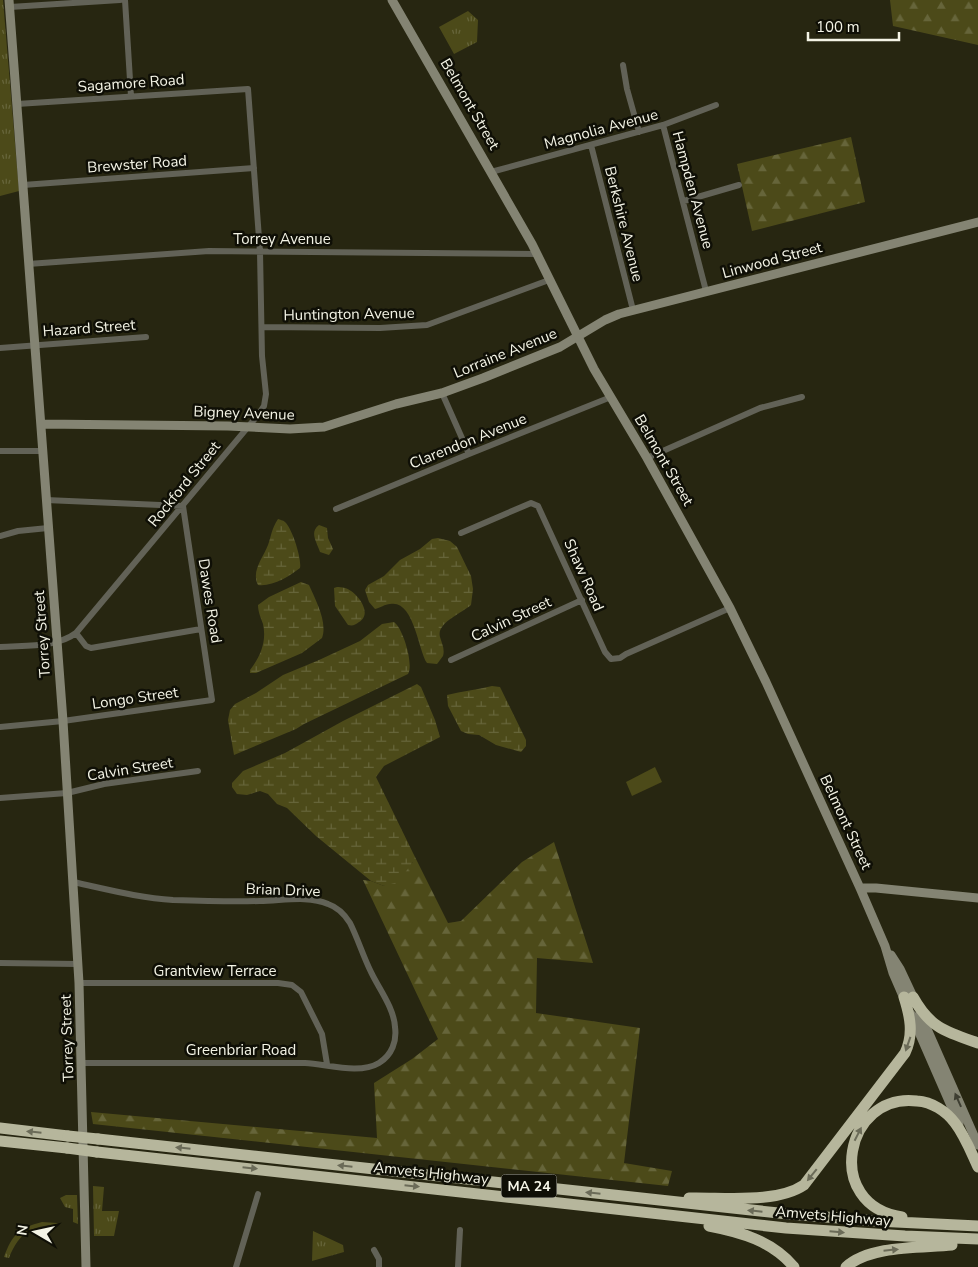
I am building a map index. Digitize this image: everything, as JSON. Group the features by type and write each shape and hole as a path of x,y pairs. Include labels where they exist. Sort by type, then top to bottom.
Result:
{"highway":[{"path":"908,997 924,1016 934,1024 948,1032 978,1043"},
{"path":"650,1199 774,1196 790,1192 804,1185 906,1050 911,1030 908,997"},
{"path":"961,1226 894,1216 880,1211 865,1199 856,1184 852,1168 852,1154 858,1132 870,1117 886,1106 904,1100 926,1102 942,1110 956,1123 973,1144"},
{"name":"Amvets Highway","path":"0,1128 834,1218 978,1226"},
{"name":"Amvets Highway","path":"0,1141 836,1232 978,1241"},
{"name":"Belmont Street","path":"973,1144 978,1167"},
{"path":"649,1212 746,1235 778,1252 794,1267"},
{"path":"846,1267 860,1257 875,1252 978,1241"}],"main road":[{"name":"Belmont Street","path":"392,0 537,254 577,336 730,608 771,692 860,888 885,946 893,974 908,997 973,1144"},
{"name":"Torrey Street","path":"10,3 63,721 78,964 86,1267"},
{"name":"Linwood Street","path":"577,336 605,320 633,310 978,222"},
{"name":"Lorraine Avenue","path":"442,392 483,378 560,347 577,336"},
{"name":"Bigney Avenue","path":"41,424 290,429 324,427 396,404 442,392"},
{"path":"860,888 978,898"}],"street":[{"path":"10,3 120,0"},
{"path":"125,0 131,96"},
{"path":"624,65 627,89 638,132"},
{"name":"Sagamore Road","path":"17,104 248,88"},
{"name":"Rockford Street","path":"0,647 67,640 76,633 262,409 266,398 262,356 260,252 248,88"},
{"name":"Magnolia Avenue","path":"491,172 663,125 716,106"},
{"name":"Hampden Avenue","path":"663,125 706,291"},
{"name":"Berkshire Avenue","path":"591,145 633,310"},
{"name":"Brewster Road","path":"23,185 254,168"},
{"path":"684,202 739,185"},
{"name":"Torrey Avenue","path":"28,264 194,252 537,254"},
{"name":"Huntington Avenue","path":"262,327 375,328 423,326 549,280"},
{"name":"Hazard Street","path":"0,348 146,337"},
{"path":"442,392 468,454"},
{"name":"Clarendon Avenue","path":"336,509 611,397"},
{"path":"647,458 760,408 802,397"},
{"path":"0,451 42,451"},
{"path":"46,500 183,506"},
{"name":"Shaw Road","path":"461,533 531,503 535,503 542,511 609,658 620,658 730,608"},
{"name":"Dawes Road","path":"183,506 212,700"},
{"path":"0,536 18,531 48,528"},
{"name":"Calvin Street","path":"451,660 582,600"},
{"path":"76,633 86,646 91,648 201,629"},
{"name":"Longo Street","path":"0,727 63,721 212,700"},
{"name":"Calvin Street","path":"0,798 67,793 104,784 198,771"},
{"name":"Brian Drive","path":"73,882 164,899 258,902 316,900 330,905 342,913 350,924 390,1011 395,1027 395,1039 392,1048"},
{"path":"0,963 78,964"},
{"name":"Grantview Terrace","path":"79,983 292,984 301,992 322,1034 327,1064"},
{"name":"Greenbriar Road","path":"82,1063 305,1063 355,1068 369,1067 384,1060 392,1048"},
{"path":"236,1267 258,1194"},
{"path":"458,1267 460,1230"},
{"path":"374,1250 378,1255 379,1267"}],"green space":[{"path":"0,0 3,0 19,191 0,196"},
{"path":"890,0 978,0 978,45 893,26"},
{"path":"468,11 478,20 477,42 454,54 439,27"},
{"path":"851,137 865,202 752,231 737,164"},
{"path":"278,519 285,522 291,530 298,551 300,568 275,583 258,585 256,575 258,565"},
{"path":"319,525 327,528 328,538 333,549 329,555 320,552 316,541 314,534"},
{"path":"438,538 450,541 457,547 471,576 473,589 471,605 442,627 440,637 444,653 437,664 427,663 410,617 405,609 398,605 390,604 375,609 369,602 365,590 368,585 384,576 400,560 420,549 432,539"},
{"path":"301,582 309,585 320,611 323,625 322,638 302,653 256,673 250,673 262,649 264,637 258,605 269,597"},
{"path":"337,587 354,593 362,603 365,613 363,618 355,625 348,625 335,606 334,588"},
{"path":"394,622 401,631 407,647 410,663 408,674 296,729 234,755 228,720 230,710 235,704 283,675 360,641 382,624"},
{"path":"417,684 421,687 440,737 384,766 376,777 413,853 413,862 398,882 384,886 371,881 316,836 287,808 277,804 268,794 260,791 247,795 237,794 232,787 232,783 243,771 285,753"},
{"path":"492,686 500,687 526,740 526,746 521,752 496,745 479,735 461,731 448,706 447,695"},
{"path":"655,767 662,782 632,796 626,782"},
{"path":"554,842 593,963 537,958 536,1013 640,1028 624,1163 672,1171 668,1186 93,1124 91,1112 377,1138 374,1083 412,1059 438,1039 363,880 384,886 413,862 413,853 448,923 461,921 522,862"},
{"path":"93,1186 104,1187 102,1211 119,1211 114,1236 94,1236"},
{"path":"66,1195 77,1195 78,1224 73,1222 73,1209 65,1207 60,1198"},
{"path":"42,1222 59,1224 41,1226 28,1232 17,1242 9,1258 4,1257 10,1243 17,1234 27,1227"},
{"path":"313,1231 343,1245 344,1252 312,1261"}]}
